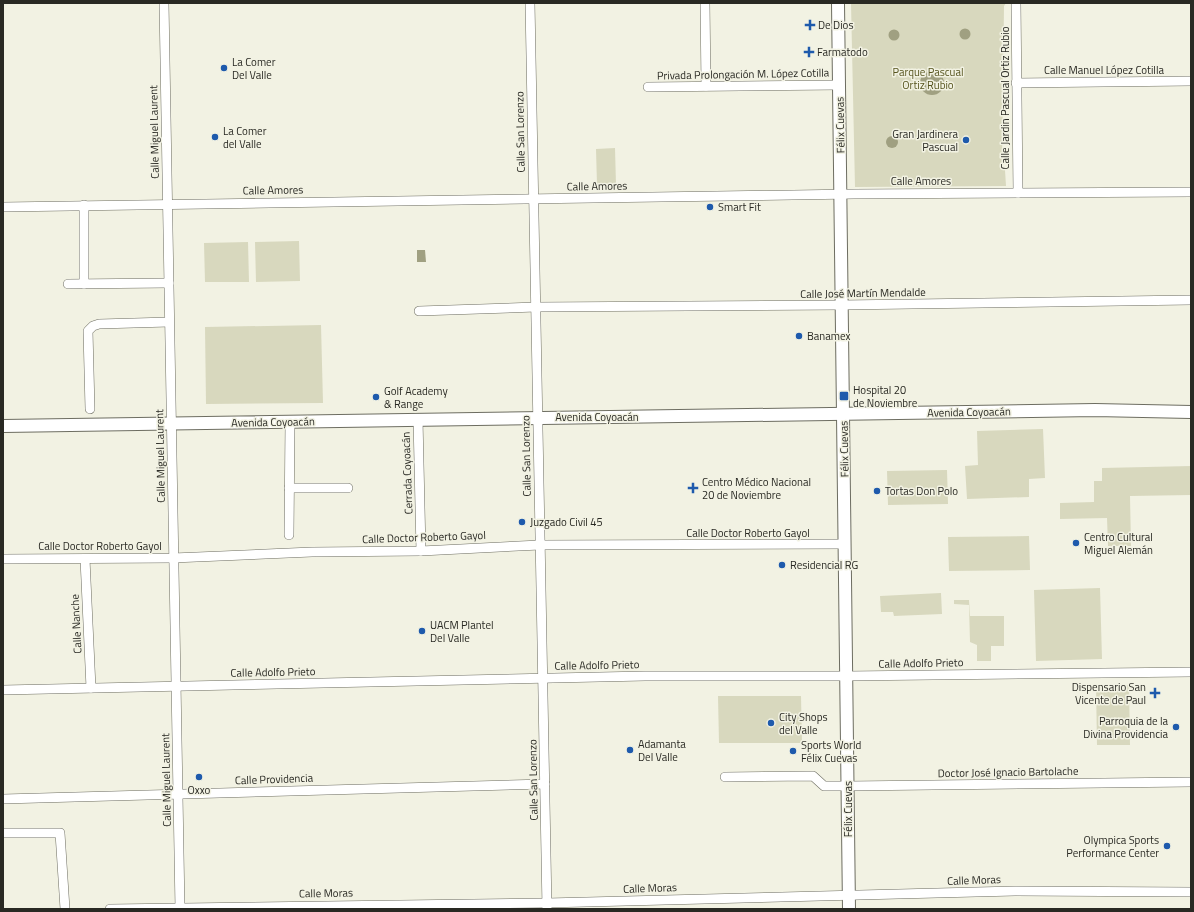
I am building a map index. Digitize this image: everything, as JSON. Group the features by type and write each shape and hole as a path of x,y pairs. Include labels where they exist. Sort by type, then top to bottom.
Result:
{"main road":[{"name":"Félix Cuevas","path":"838,3 849,909"},
{"name":"Avenida Coyoacán","path":"3,426 538,417 844,415 1095,410 1191,412"}],"street":[{"name":"Calle Miguel Laurent","path":"164,3 180,908"},
{"name":"Calle San Lorenzo","path":"530,3 547,906"},
{"path":"705,3 706,86"},
{"name":"Calle Jardin Pascual Ortiz Rubio","path":"1016,3 1018,193"},
{"name":"Calle Manuel López Cotilla","path":"1016,83 1191,81"},
{"name":"Privada Prolongación M. López Cotilla","path":"648,87 839,85"},
{"name":"Calle Amores","path":"3,207 841,194 1191,192"},
{"path":"84,205 84,284"},
{"path":"68,284 169,283"},
{"name":"Calle José Martín Mendalde","path":"419,311 536,306 842,305 1191,300"},
{"path":"90,409 88,331 90,328 99,324 169,322"},
{"name":"Cerrada Coyoacán","path":"418,419 422,551"},
{"path":"289,536 290,422"},
{"path":"289,488 348,488"},
{"name":"Calle Doctor Roberto Gayol","path":"3,559 173,558 312,552 422,551 540,545 845,544"},
{"name":"Calle Nanche","path":"85,559 91,688"},
{"name":"Calle Adolfo Prieto","path":"3,690 543,678 1191,672"},
{"name":"Doctor José Ignacio Bartolache","path":"725,778 813,776 824,786 1191,782"},
{"name":"Calle Providencia","path":"3,799 545,784"},
{"path":"3,833 60,833 65,909"},
{"name":"Calle Moras","path":"110,909 547,906 848,895 1015,891 1191,892"}],"green space":[{"name":"Parque Pascual Ortiz Rubio","path":"851,3 1006,3 1004,6 1002,166 1005,170 1006,186 855,187"},
{"path":"615,148 616,185 597,185 596,149"},
{"path":"299,241 300,281 256,282 255,242"},
{"path":"248,242 249,282 205,282 204,243"},
{"path":"321,325 323,403 206,404 205,327"},
{"path":"1043,429 1045,478 1029,479 1029,497 967,499 965,466 978,465 977,431"},
{"path":"1191,466 1191,495 1130,496 1131,546 1108,546 1107,518 1060,519 1060,503 1094,502 1094,481 1102,481 1102,468"},
{"path":"947,470 948,504 888,505 887,471"},
{"path":"1029,536 1030,570 949,571 948,537"},
{"path":"1100,588 1102,659 1036,661 1034,590"},
{"path":"941,593 942,614 894,616 893,612 881,612 880,596"},
{"path":"954,600 969,600 970,616 1004,616 1004,646 991,646 991,661 977,661 977,645 970,642 969,605 954,604"},
{"path":"1096,685 1129,685 1130,745 1097,745"},
{"path":"718,696 801,696 802,743 719,743"}],"shaded area":[{"path":"963,29 967,29 969,30 969,38 963,39 960,36 960,32"},
{"path":"892,30 896,30 898,31 898,39 892,40 889,37 889,33"},
{"path":"932,71 937,72 943,78 943,88 937,94 932,95 927,94 921,88 920,83 921,78 927,72"},
{"path":"892,136 896,138 898,142 896,146 892,148 888,146 886,142 888,138"},
{"path":"417,250 425,250 426,262 417,262"}],"place":[{"name":"De Dios","path":"810,25"},
{"name":"Farmatodo","path":"809,52"},
{"name":"La Comer Del Valle","path":"224,68"},
{"name":"La Comer del Valle","path":"215,137"},
{"name":"Gran Jardinera Pascual","path":"966,140"},
{"name":"Smart Fit","path":"710,207"},
{"name":"Banamex","path":"799,336"},
{"name":"Hospital 20 de Noviembre","path":"844,396"},
{"name":"Golf Academy & Range","path":"376,397"},
{"name":"Centro Médico Nacional 20 de Noviembre","path":"693,488"},
{"name":"Tortas Don Polo","path":"877,491"},
{"name":"Juzgado Civil 45","path":"522,522"},
{"name":"Centro Cultural Miguel Alemán","path":"1076,543"},
{"name":"Residencial RG","path":"782,565"},
{"name":"UACM Plantel Del Valle","path":"422,631"},
{"name":"Dispensario San Vicente de Paul","path":"1155,693"},
{"name":"City Shops del Valle","path":"771,723"},
{"name":"Parroquia de la Divina Providencia","path":"1176,727"},
{"name":"Adamanta Del Valle","path":"630,750"},
{"name":"Sports World Félix Cuevas","path":"793,751"},
{"name":"Oxxo","path":"199,777"},
{"name":"Olympica Sports Performance Center","path":"1167,846"}]}
